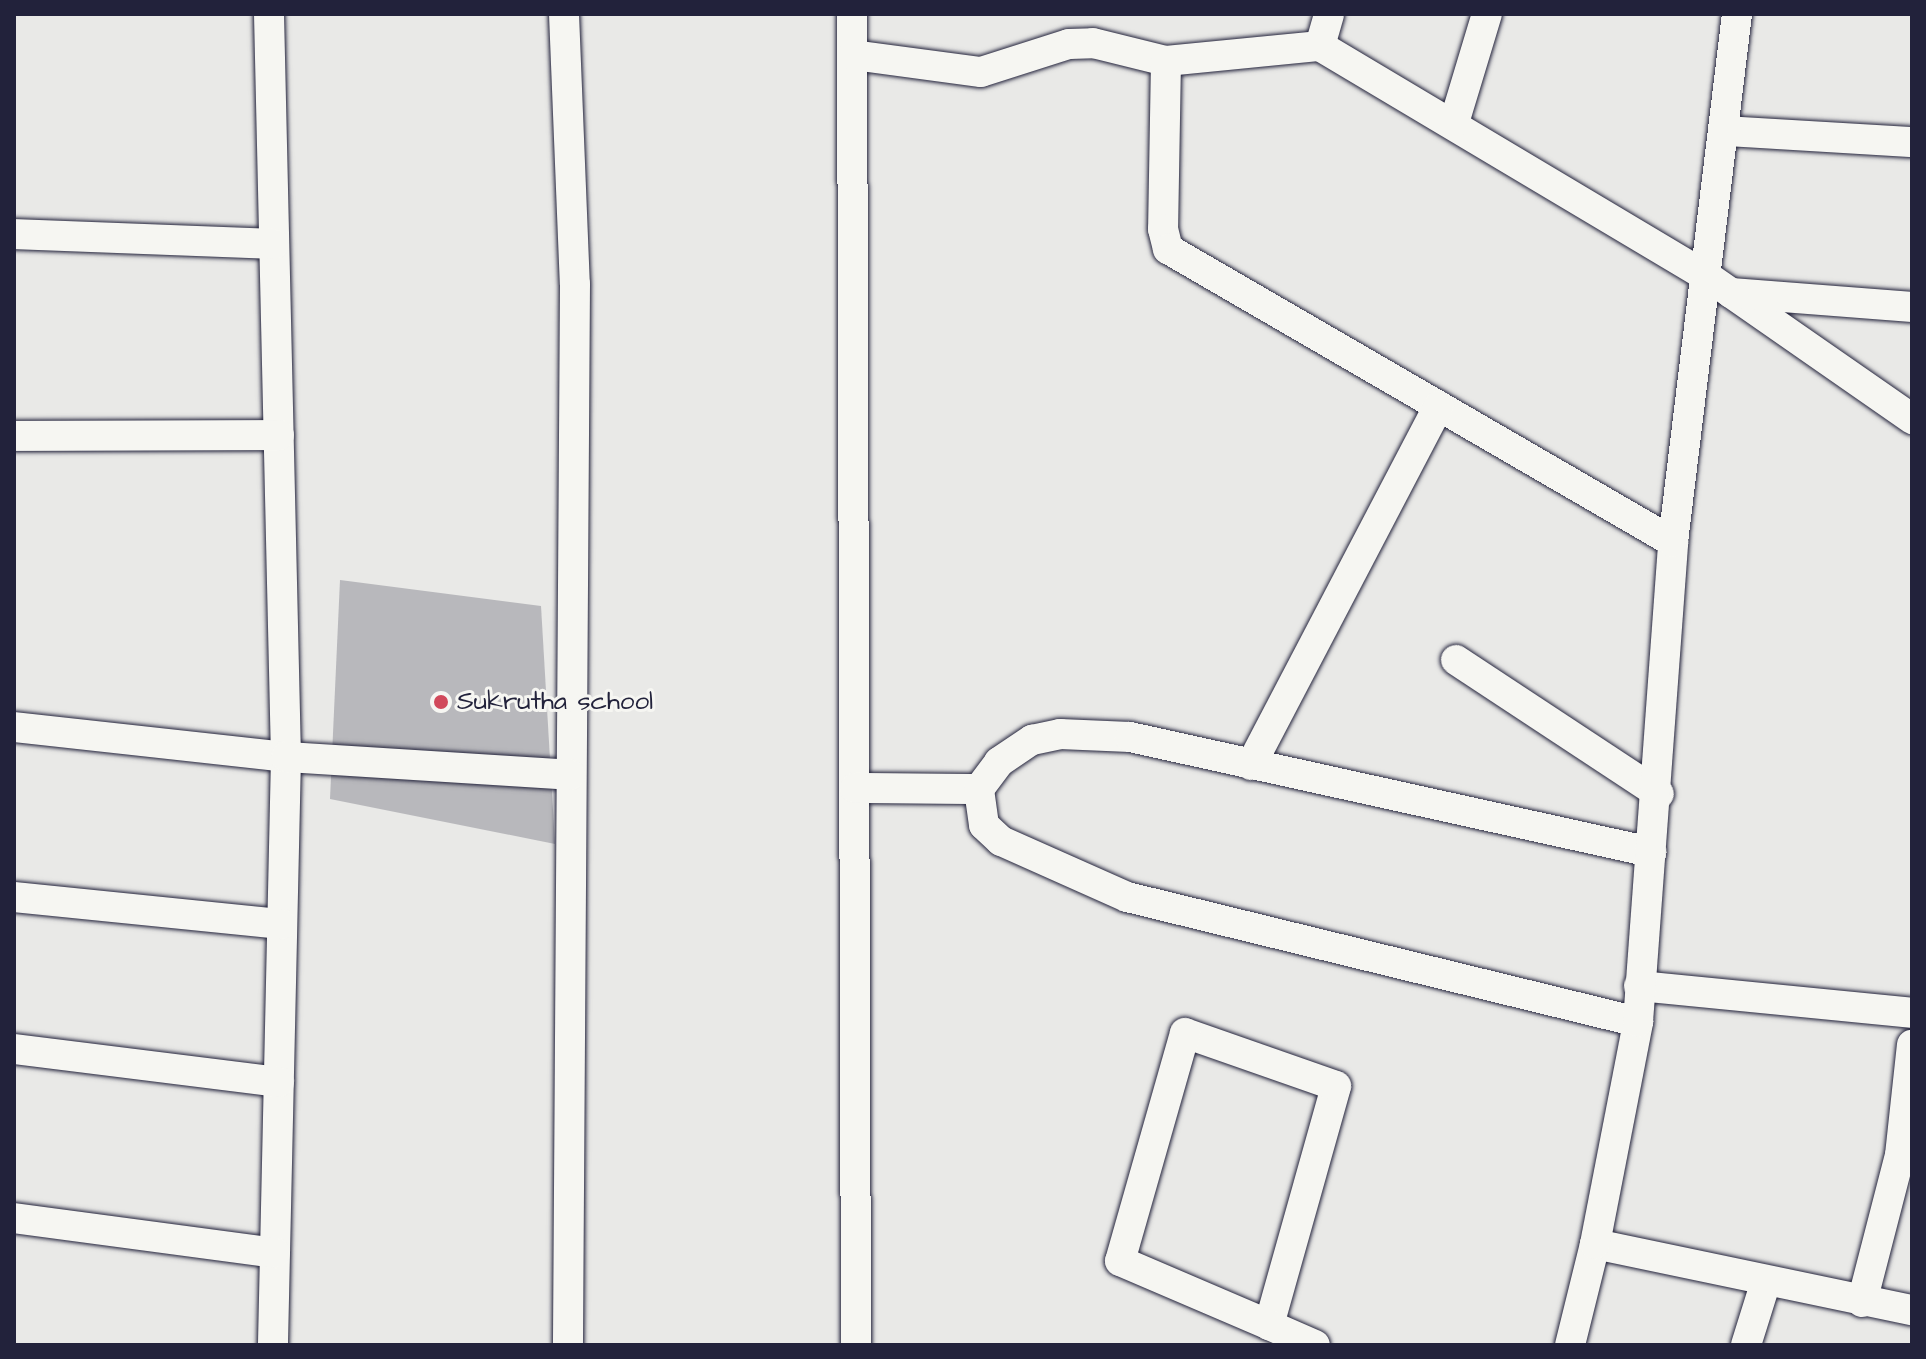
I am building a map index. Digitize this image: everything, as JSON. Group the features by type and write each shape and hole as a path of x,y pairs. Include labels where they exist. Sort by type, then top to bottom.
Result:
{"street":[{"path":"269,14 286,757 273,1345"},
{"path":"564,14 575,284 568,1345"},
{"path":"852,14 855,788 863,1342"},
{"path":"1320,46 1329,14"},
{"path":"1454,123 1487,14"},
{"path":"1570,1345 1595,1244 1638,1022 1651,852 1659,794 1673,542 1718,284 1726,131 1737,14"},
{"path":"853,55 981,72 1069,44 1093,43 1166,61 1320,46 1454,123 1718,284 1912,419"},
{"path":"1166,61 1163,229 1168,249 1673,542"},
{"path":"1726,131 1912,142"},
{"path":"14,234 274,244"},
{"path":"1718,284 1912,307"},
{"path":"1251,765 1439,406"},
{"path":"14,436 279,435"},
{"path":"1456,660 1659,794"},
{"path":"14,727 286,757 570,775"},
{"path":"1638,1022 1127,897 1001,841 984,825 979,789 999,762 1021,748 1060,734 1130,737 1651,852"},
{"path":"855,788 979,789"},
{"path":"14,897 282,924"},
{"path":"1639,986 1912,1013"},
{"path":"1269,1325 1336,1086 1185,1033 1120,1261 1315,1345"},
{"path":"1862,1302 1900,1155 1912,1045"},
{"path":"14,1049 279,1082"},
{"path":"14,1218 275,1253"},
{"path":"1595,1244 1912,1310"},
{"path":"1746,1345 1766,1281"}],"building":[{"name":"Sukrutha school","path":"340,580 541,606 555,844 330,799"}],"place":[{"name":"Sukrutha school","path":"441,702"}]}
